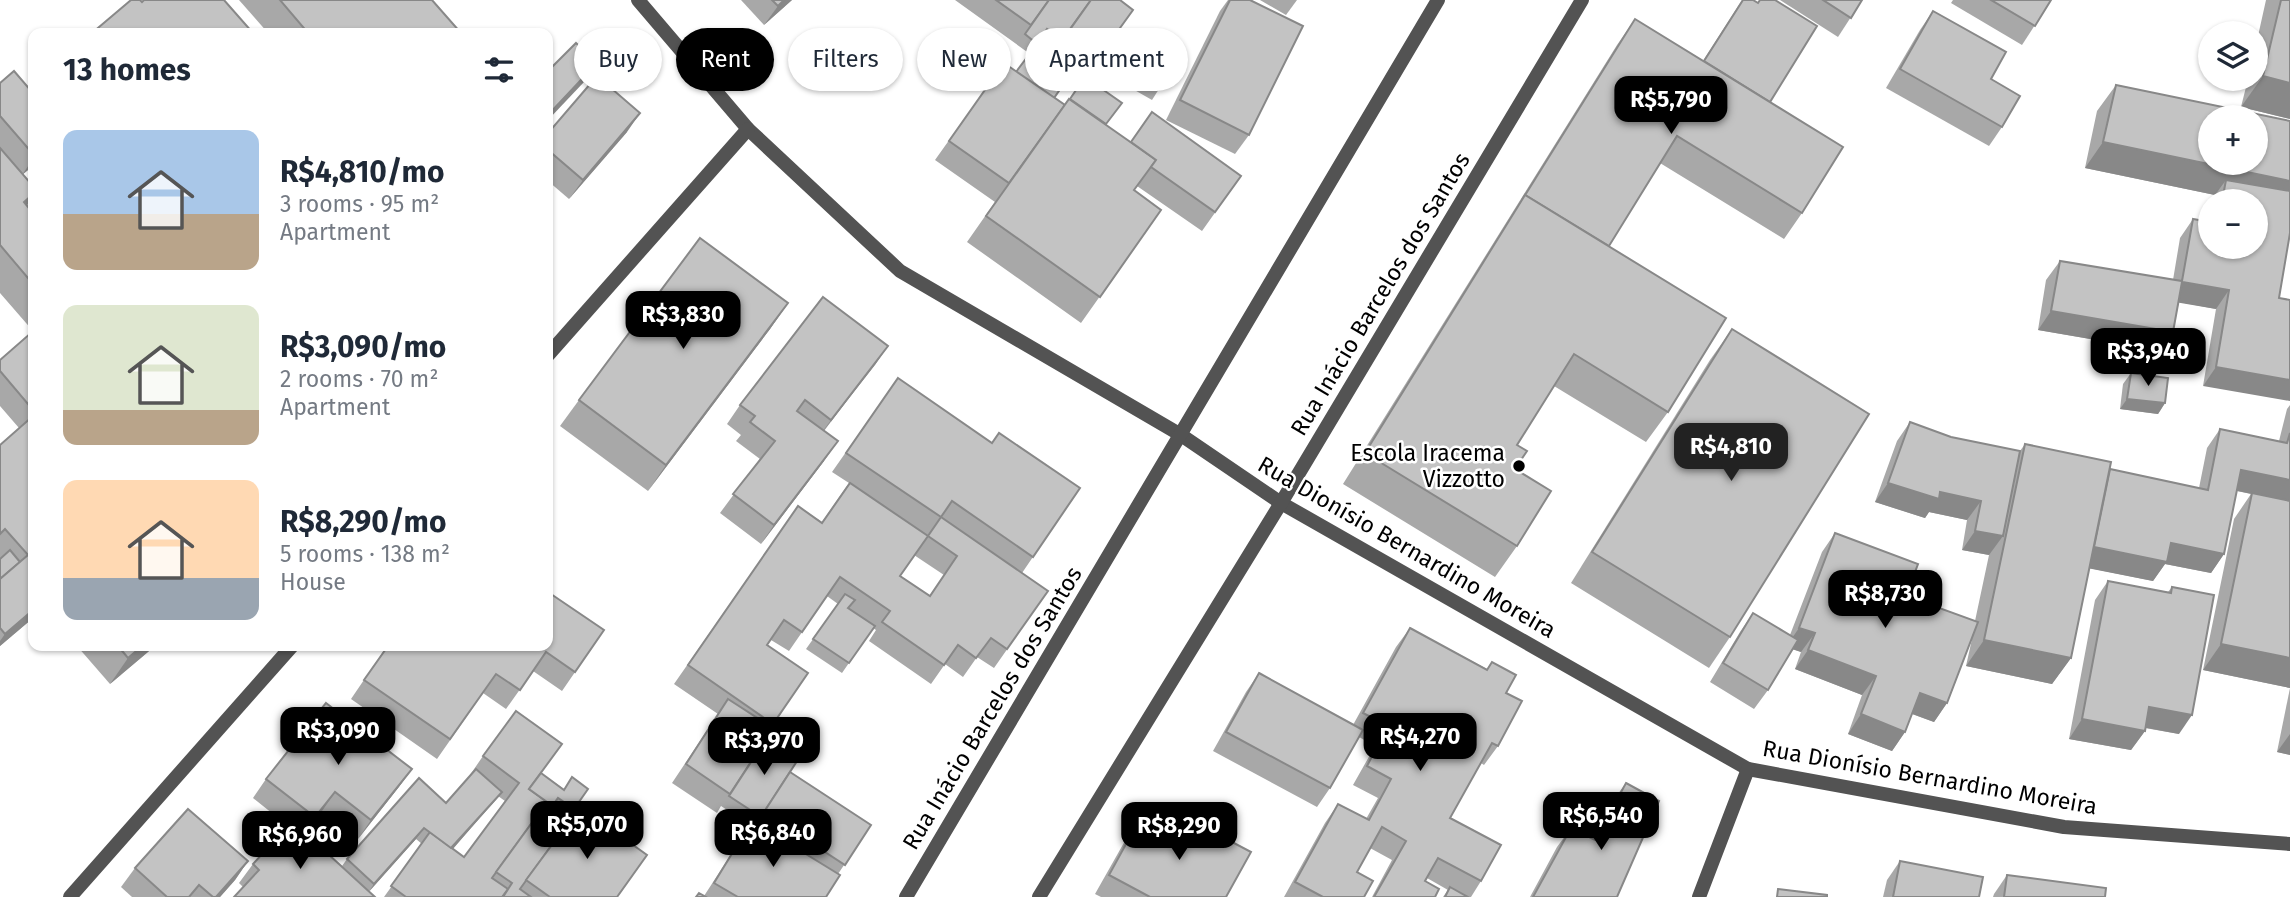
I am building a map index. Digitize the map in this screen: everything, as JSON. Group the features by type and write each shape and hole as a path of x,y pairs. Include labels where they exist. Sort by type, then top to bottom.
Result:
{"street":[{"name":"Rua Dionísio Bernardino Moreira","path":"638,0 748,129 900,271 1181,435 1281,503 1748,769 2064,827 2290,844"},
{"name":"Rua Inácio Barcelos dos Santos","path":"905,897 1438,0"},
{"name":"Rua Inácio Barcelos dos Santos","path":"1040,897 1281,503 1582,0"},
{"path":"553,349 748,129"},
{"path":"70,897 288,651"},
{"path":"1699,897 1748,769"}],"building":[{"path":"131,0 224,0 249,28 98,28"},
{"path":"280,0 432,0 457,28 304,28"},
{"path":"772,0 784,0 778,6"},
{"path":"996,0 1049,0 1031,25"},
{"path":"1049,0 1091,0 1071,28 1029,28"},
{"path":"1091,0 1120,0 1133,10 1120,28 1071,28"},
{"path":"1230,0 1250,0 1303,26 1249,135 1180,100 1184,91 1188,91 1188,84"},
{"path":"1743,0 1758,3 1760,0 1775,0 1817,26 1770,102 1704,61"},
{"path":"1823,0 1862,0 1851,18"},
{"path":"1991,0 2051,0 2035,26"},
{"path":"2281,0 2290,0 2290,83 2268,77 2268,55"},
{"path":"1933,11 2006,52 1991,79 2020,96 2002,127 1900,69"},
{"path":"1635,19 1843,147 1802,213 1677,136 1609,246 1525,195"},
{"path":"574,45 574,87 553,110 553,66"},
{"path":"1025,60 1025,78 1016,72"},
{"path":"1011,68 1025,77 1025,91 1045,91 1065,105 1009,183 949,141 984,91 1011,91"},
{"path":"14,71 28,87 28,148 0,116 0,83"},
{"path":"2116,85 2213,105 2198,105 2198,162 2103,142"},
{"path":"584,91 614,91 640,113 583,180 553,154 553,127"},
{"path":"1044,91 1059,91 1054,98"},
{"path":"1075,91 1105,91 1122,103 1106,124 1070,99"},
{"path":"1069,99 1156,160 1134,190 1161,210 1100,297 986,216"},
{"path":"1152,112 1241,176 1215,212 1151,167 1156,160 1131,142"},
{"path":"2268,116 2290,121 2290,181 2261,175 2268,175"},
{"path":"0,148 28,180 28,198 24,202 28,207 28,278 0,245"},
{"path":"2226,180 2290,191 2290,233 2279,298 2290,300 2290,380 2216,367 2229,290 2182,282 2173,332 2051,311 2060,261 2182,281 2193,219 2198,220 2198,259 2268,259 2268,189 2224,189"},
{"path":"1525,195 1726,318 1668,412 1574,354 1517,445 1527,451 1515,469 1551,491 1517,546 1365,453"},
{"path":"700,238 788,303 666,465 579,400"},
{"path":"823,297 888,346 831,420 805,400 797,411 838,441 774,525 733,494 775,441 750,422 755,416 740,405"},
{"path":"1732,329 1869,414 1730,637 1592,552"},
{"path":"28,336 28,404 0,371 0,360"},
{"path":"2131,373 2168,378 2165,403 2127,399"},
{"path":"898,378 992,443 999,433 1080,488 1033,557 952,501 941,517 846,453"},
{"path":"28,420 28,555 5,529 0,534 0,445"},
{"path":"1910,422 1951,437 2020,451 2003,536 1975,531 1981,501 1940,492 1939,499 1888,483"},
{"path":"2220,429 2287,443 2290,433 2290,480 2241,470 2224,554 2171,543 2167,562 2094,547 2110,469 2208,490"},
{"path":"2025,444 2111,462 2071,658 1984,640"},
{"path":"850,483 928,536 941,517 1048,591 1007,649 991,638 976,658 958,645 944,665 882,622 890,611 840,577 802,632 784,620 767,645 808,673 773,724 688,665 798,506 822,523","holes":["928,536 957,556 930,596 900,576"]},
{"path":"2252,493 2290,501 2290,658 2221,644"},
{"path":"1835,533 1918,564 1906,596 1978,622 1947,703 1920,693 1905,732 1861,714 1876,676 1808,650 1815,633 1799,628"},
{"path":"10,550 20,562 0,579 0,559"},
{"path":"28,555 28,614 5,634 0,628 0,579"},
{"path":"2108,581 2171,593 2172,587 2214,595 2192,715 2149,707 2145,731 2082,719"},
{"path":"845,594 855,600 848,608 875,626 849,663 813,639"},
{"path":"553,595 604,630 575,672 546,652 520,690 496,674 450,739 364,680 384,651 553,651"},
{"path":"1753,613 1798,640 1768,690 1723,663"},
{"path":"1410,628 1487,670 1492,662 1516,675 1506,693 1522,701 1498,746 1492,743 1450,818 1501,845 1481,881 1438,858 1425,881 1439,889 1435,897 1374,897 1406,841 1382,827 1357,872 1373,881 1364,897 1323,897 1295,882 1338,804 1369,820 1391,779 1367,766 1388,726 1363,713"},
{"path":"122,651 136,651 128,658"},
{"path":"1259,673 1363,730 1330,788 1226,732"},
{"path":"728,699 773,728 730,794 686,764"},
{"path":"326,703 412,769 371,820 335,792 315,817 266,779"},
{"path":"516,711 562,744 529,789 547,802 492,878 508,889 502,897 406,897 391,886 430,832 464,857 519,783 483,756"},
{"path":"768,736 799,758 761,817 729,796"},
{"path":"476,769 502,792 451,848 424,828 374,884 347,859 419,778 446,803"},
{"path":"790,772 871,825 845,865 764,812"},
{"path":"541,773 564,790 572,777 588,789 574,809 558,798 546,815 564,828 520,889 531,897 503,897 512,883 496,872 547,802 529,789"},
{"path":"1626,783 1659,801 1617,897 1533,897 1571,828 1595,840"},
{"path":"580,807 647,855 617,897 550,897 526,880"},
{"path":"188,809 248,861 216,897 199,885 189,897 167,897 135,868"},
{"path":"1143,813 1192,839 1200,825 1251,852 1226,897 1150,897 1109,875"},
{"path":"292,821 375,897 234,897 259,870 253,864"},
{"path":"752,821 840,875 826,897 738,897 714,883"},
{"path":"1900,861 1983,877 1979,897 1893,897"},
{"path":"2007,875 2106,888 2105,897 2004,897"},
{"path":"1450,887 1468,897 1445,897"},
{"path":"1778,889 1827,895 1827,897 1777,897"}],"place":[{"name":"Escola Iracema Vizzotto","path":"1519,466"}]}
